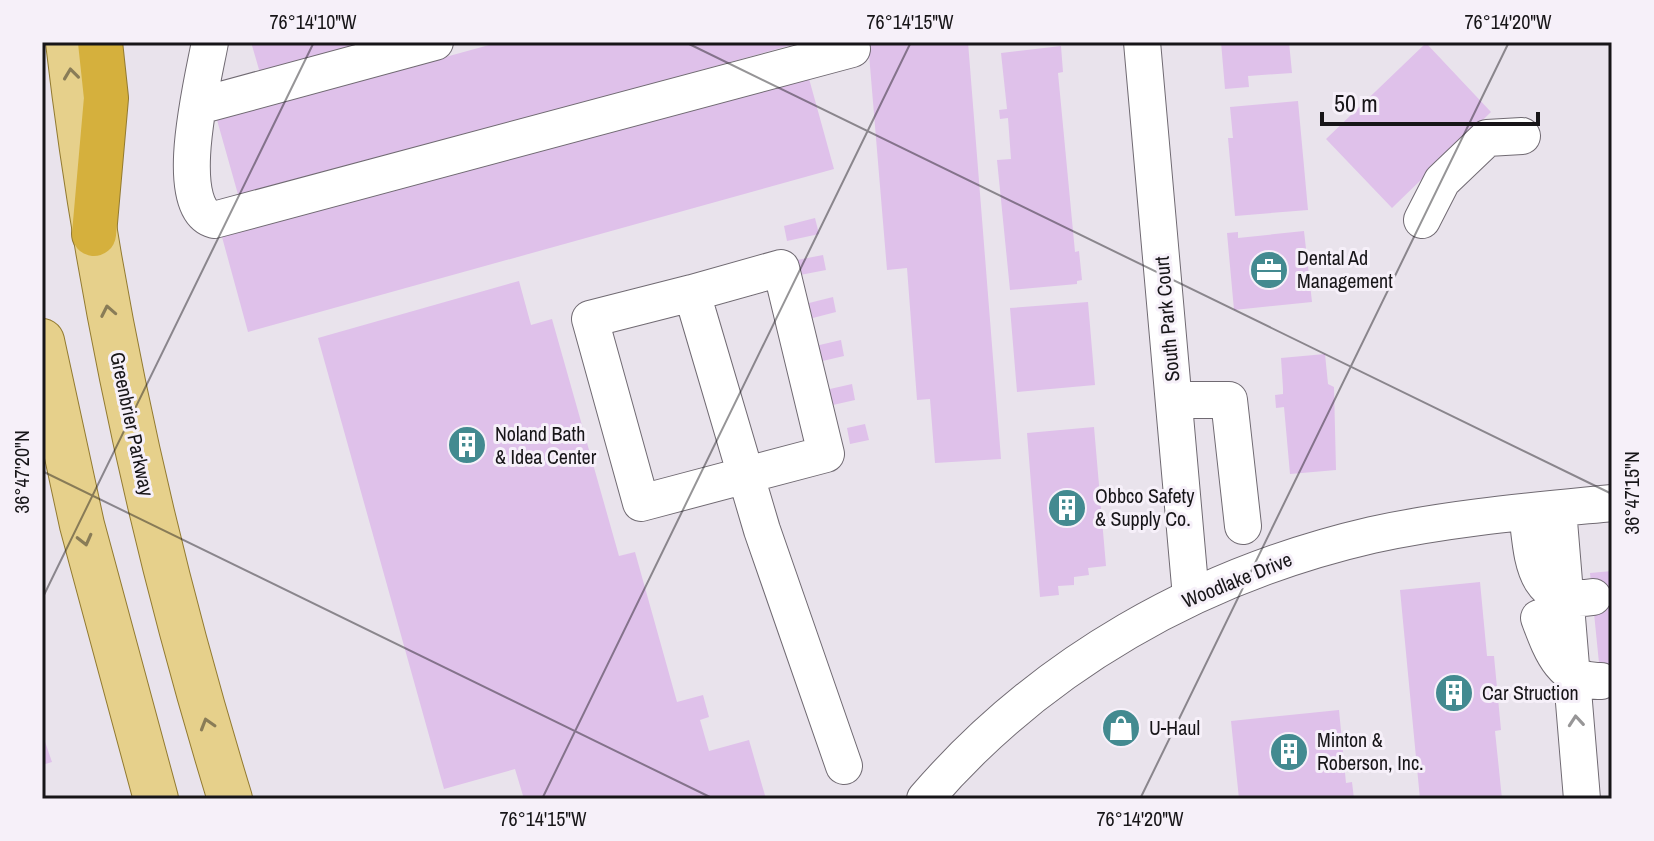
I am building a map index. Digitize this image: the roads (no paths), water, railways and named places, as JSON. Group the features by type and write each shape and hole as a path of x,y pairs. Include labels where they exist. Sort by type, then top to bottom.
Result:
{"highway":[{"path":"94,234 106,98 100,42"}],"main road":[{"name":"Greenbrier Parkway","path":"68,42 94,234 150,510 230,799"},
{"path":"42,341 85,540 156,799"}],"street":[{"path":"210,42 192,151 196,203 207,218 221,220 852,49"},
{"path":"199,106 435,42"},
{"name":"South Park Court","path":"1142,42 1191,597"},
{"path":"1422,220 1442,181 1487,138 1522,136"},
{"path":"781,268 826,454 641,503 590,319 692,293 781,268"},
{"path":"692,293 745,475 844,766"},
{"path":"1175,400 1229,400 1243,526"},
{"name":"Woodlake Drive","path":"925,799 1007,718 1069,668 1122,631 1191,597 1272,564 1371,536 1612,503"},
{"path":"1542,511 1534,568 1550,590 1566,604 1558,661 1586,678 1582,799"}],"place":[{"name":"Dental Ad Management","path":"1269,270"},
{"name":"Noland Bath & Idea Center","path":"467,445"},
{"name":"Obbco Safety & Supply Co.","path":"1067,508"},
{"name":"Car Struction","path":"1454,693"},
{"name":"U-Haul","path":"1121,728"},
{"name":"Minton & Roberson, Inc.","path":"1289,752"}]}
